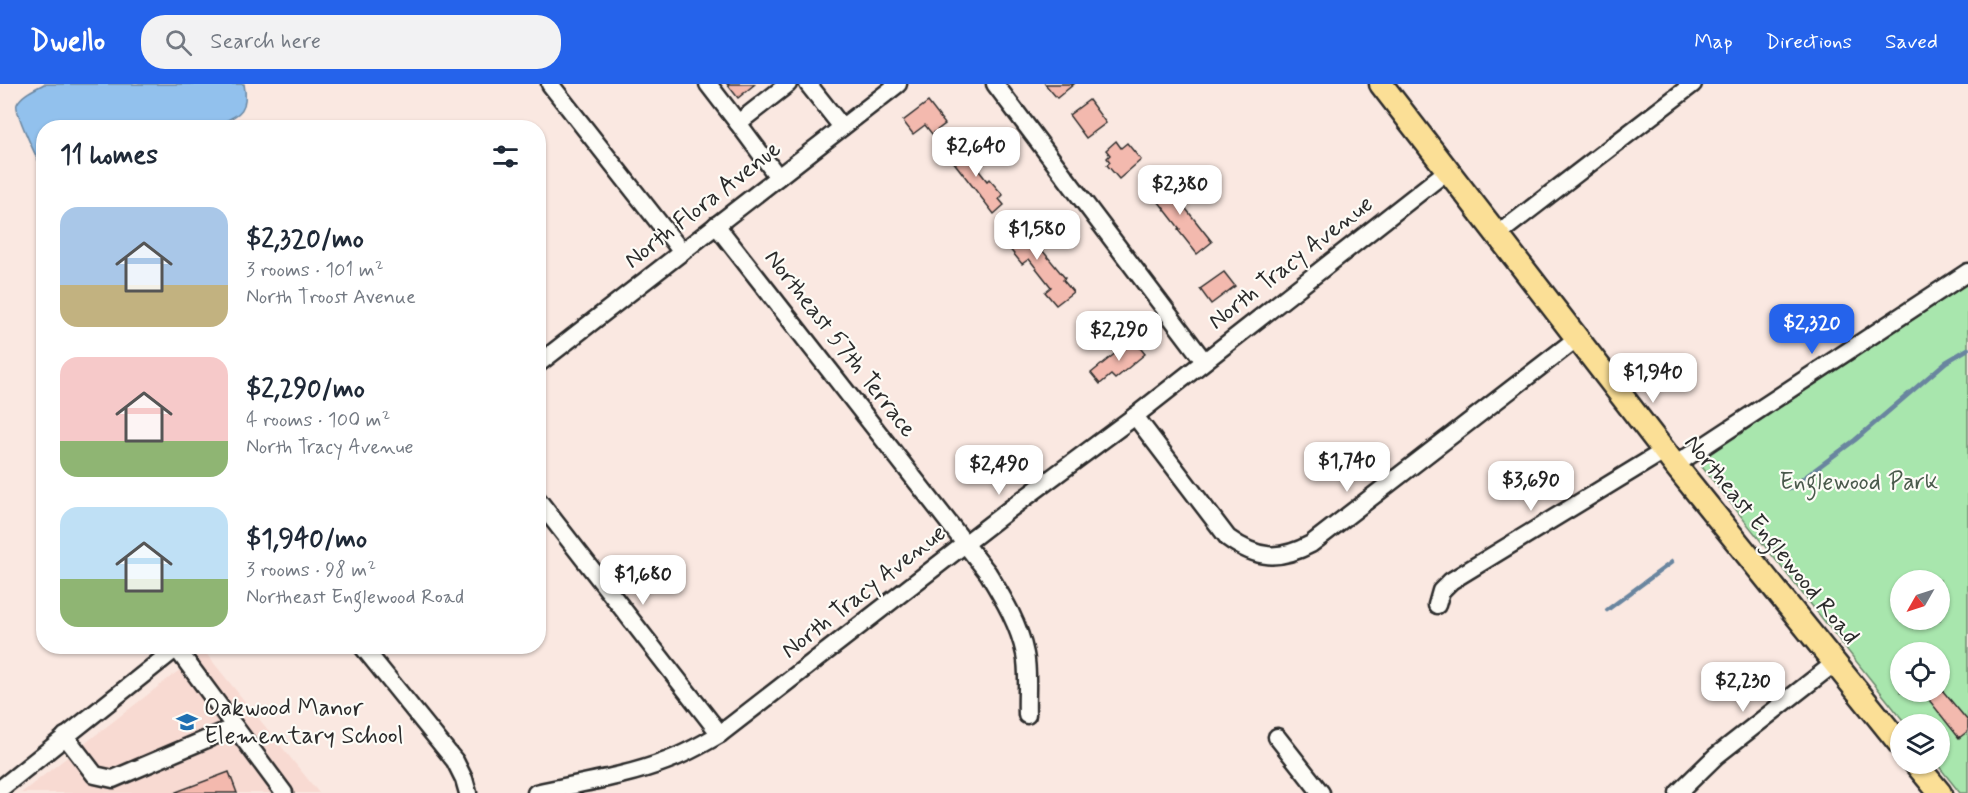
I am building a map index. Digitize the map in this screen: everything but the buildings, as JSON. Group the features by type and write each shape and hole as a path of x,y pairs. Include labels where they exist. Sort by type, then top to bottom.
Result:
{"main road":[{"name":"Northeast Englewood Road","path":"1381,84 1576,339 1890,731"},
{"path":"1924,774 1940,793"}],"street":[{"path":"550,84 682,252"},
{"path":"708,84 778,177"},
{"path":"738,123 788,84"},
{"path":"808,84 842,127"},
{"name":"North Flora Avenue","path":"546,358 898,84"},
{"path":"995,84 1204,361"},
{"path":"1497,235 1693,84"},
{"name":"North Tracy Avenue","path":"536,793 638,770 666,761 720,734 966,543 1135,416 1447,171"},
{"name":"Northeast 57th Terrace","path":"716,225 988,573 1016,626 1026,655 1027,715"},
{"path":"1437,604 1441,591 1451,581 1670,458 1968,272"},
{"path":"1135,416 1228,538 1243,549 1260,555 1277,556 1295,552 1311,544 1576,339"},
{"path":"546,510 720,734"},
{"path":"0,789 170,654"},
{"path":"182,654 284,793"},
{"path":"368,654 455,761 468,793"},
{"path":"1678,793 1716,756 1836,662"},
{"path":"65,736 95,775 113,779 235,727"},
{"path":"1277,737 1321,793"}],"shaded area":[{"name":"Oakwood Manor Elementary School","path":"200,654 206,654 319,793 21,793"}],"green space":[{"name":"Englewood Park","path":"1968,283 1968,793 1960,793 1945,774 1950,774 1950,714 1898,714 1702,467 1711,453"}],"water":[{"path":"44,84 244,84 245,102 240,112 227,120 36,120 36,155 17,108 19,100"}],"waterway":[{"path":"1789,489 1855,440 1946,362 1968,349"},
{"path":"1607,610 1672,562"}],"place":[{"name":"Oakwood Manor Elementary School","path":"187,722"}]}
